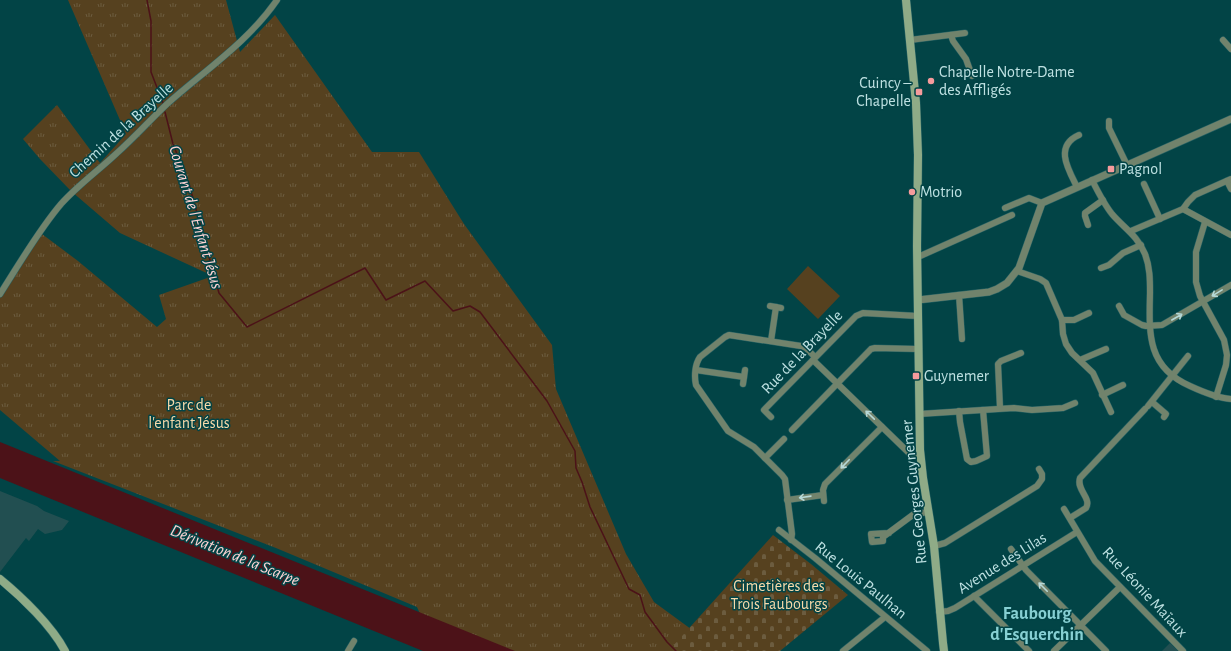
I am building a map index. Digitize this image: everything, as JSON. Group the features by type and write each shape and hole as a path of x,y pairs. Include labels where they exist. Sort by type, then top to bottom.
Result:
{"main road":[{"name":"Rue Georges Guynemer","path":"906,0 918,137 918,349 921,456 934,546 942,648"},
{"path":"0,579 43,621 56,636 65,651"},
{"path":"0,584 19,601 47,631 56,642 60,651"}],"street":[{"name":"Chemin de la Brayelle","path":"0,294 46,224 68,197 118,153 169,103 238,43 259,22 277,0"},
{"path":"910,40 965,33"},
{"path":"951,35 953,41 966,59 972,76"},
{"path":"1223,40 1231,49"},
{"path":"918,300 985,292 997,289 1007,283 1017,271 1042,203 1231,119"},
{"path":"1109,121 1109,128 1127,165"},
{"path":"1077,187 1069,170 1065,150 1069,142 1079,135"},
{"path":"1092,180 1103,200 1115,217 1131,231 1141,245 1147,260 1150,274 1150,337 1154,351 1163,366 1172,376 1185,384 1216,397 1231,399"},
{"path":"1131,231 1183,210 1195,195 1229,180 1231,188"},
{"path":"1144,184 1160,219"},
{"path":"1005,208 1029,198 1042,203"},
{"path":"1088,225 1085,213 1103,200"},
{"path":"1183,210 1231,235"},
{"path":"918,257 1012,215"},
{"path":"1205,222 1195,259 1196,282 1203,302 1224,340 1227,351 1227,362 1216,397"},
{"path":"1101,268 1110,265 1123,253 1141,245"},
{"path":"1017,271 1040,279 1046,283 1062,320 1063,334 1066,344 1072,353 1092,373 1111,412"},
{"path":"1119,306 1124,315 1144,326 1165,324 1231,285 1231,281"},
{"path":"959,295 962,339"},
{"path":"771,341 776,307"},
{"path":"1062,320 1074,320 1090,313"},
{"name":"Rue de la Brayelle","path":"771,417 764,410 858,314 918,316"},
{"path":"791,540 792,534 784,477 752,445 728,432 696,385 696,370 700,357 726,336 734,335 804,347 837,383 909,452 915,456 921,456"},
{"path":"1224,340 1231,336"},
{"path":"792,430 873,348 918,349"},
{"path":"1080,360 1106,349"},
{"path":"1000,408 998,364 1001,361 1021,353"},
{"path":"1070,518 1087,506 1087,501 1079,484 1080,478 1148,406 1188,356"},
{"path":"696,370 743,380 745,370"},
{"path":"1102,395 1123,385"},
{"path":"919,414 1000,408 1032,410 1062,408 1075,403"},
{"path":"1148,406 1166,414 1164,416"},
{"path":"959,411 967,459 971,462 987,456 983,410"},
{"path":"787,500 823,498 823,488 825,484 882,426"},
{"path":"765,458 784,439"},
{"path":"934,546 945,543 1038,486 1042,479 1042,474 1039,469"},
{"name":"Rue Léonie Maïaux","path":"1064,509 1095,561 1183,651"},
{"path":"889,533 914,514 929,512"},
{"name":"Rue Louis Paulhan","path":"779,530 927,651"},
{"name":"Avenue des Lilas","path":"939,612 953,609 1077,532"},
{"path":"1012,549 1022,566 1106,651"},
{"path":"1054,651 1120,587"},
{"path":"974,596 1028,651"},
{"path":"843,651 885,617"},
{"path":"348,651 354,641"}],"shaded area":[{"path":"0,491 69,521 62,530 45,534 38,529 29,541 26,538 0,572"},
{"path":"1170,643 1178,651 1162,651"}],"green space":[{"name":"Parc de l'enfant Jésus","path":"68,0 226,0 240,52 275,15 372,152 419,152 464,224 552,345 556,389 626,554 654,602 721,651 443,651 435,648 417,607 276,548 53,461 60,461 0,410 0,297 42,234 78,261 157,327 166,319 159,295 213,276 120,233 71,191 23,139 57,105 100,163 126,134"},
{"path":"808,266 840,296 818,319 787,289"},
{"name":"Cimetières des Trois Faubourgs","path":"773,535 848,595 780,651 678,651 673,646"}],"water":[{"name":"Dérivation de la Scarpe","path":"0,442 515,651 423,651 0,478"}],"waterway":[{"name":"Courant de l'Enfant Jésus","path":"147,0 151,21 151,72 163,103"},
{"name":"Courant de l'Enfant Jésus","path":"165,112 173,144 189,184 219,293 247,327 365,268 386,300 425,281 453,311 470,306 480,312 547,401 575,451 576,468 590,507 629,589 640,595 645,612 667,642 676,651"}],"place":[{"name":"Chapelle Notre-Dame des Affligés","path":"931,81"},
{"name":"Cuincy – Chapelle","path":"919,92"},
{"name":"Pagnol","path":"1111,169"},
{"name":"Motrio","path":"912,192"},
{"name":"Guynemer","path":"916,376"}],"district":[{"name":"Faubourg d'Esquerchin","path":"1037,624"}]}
